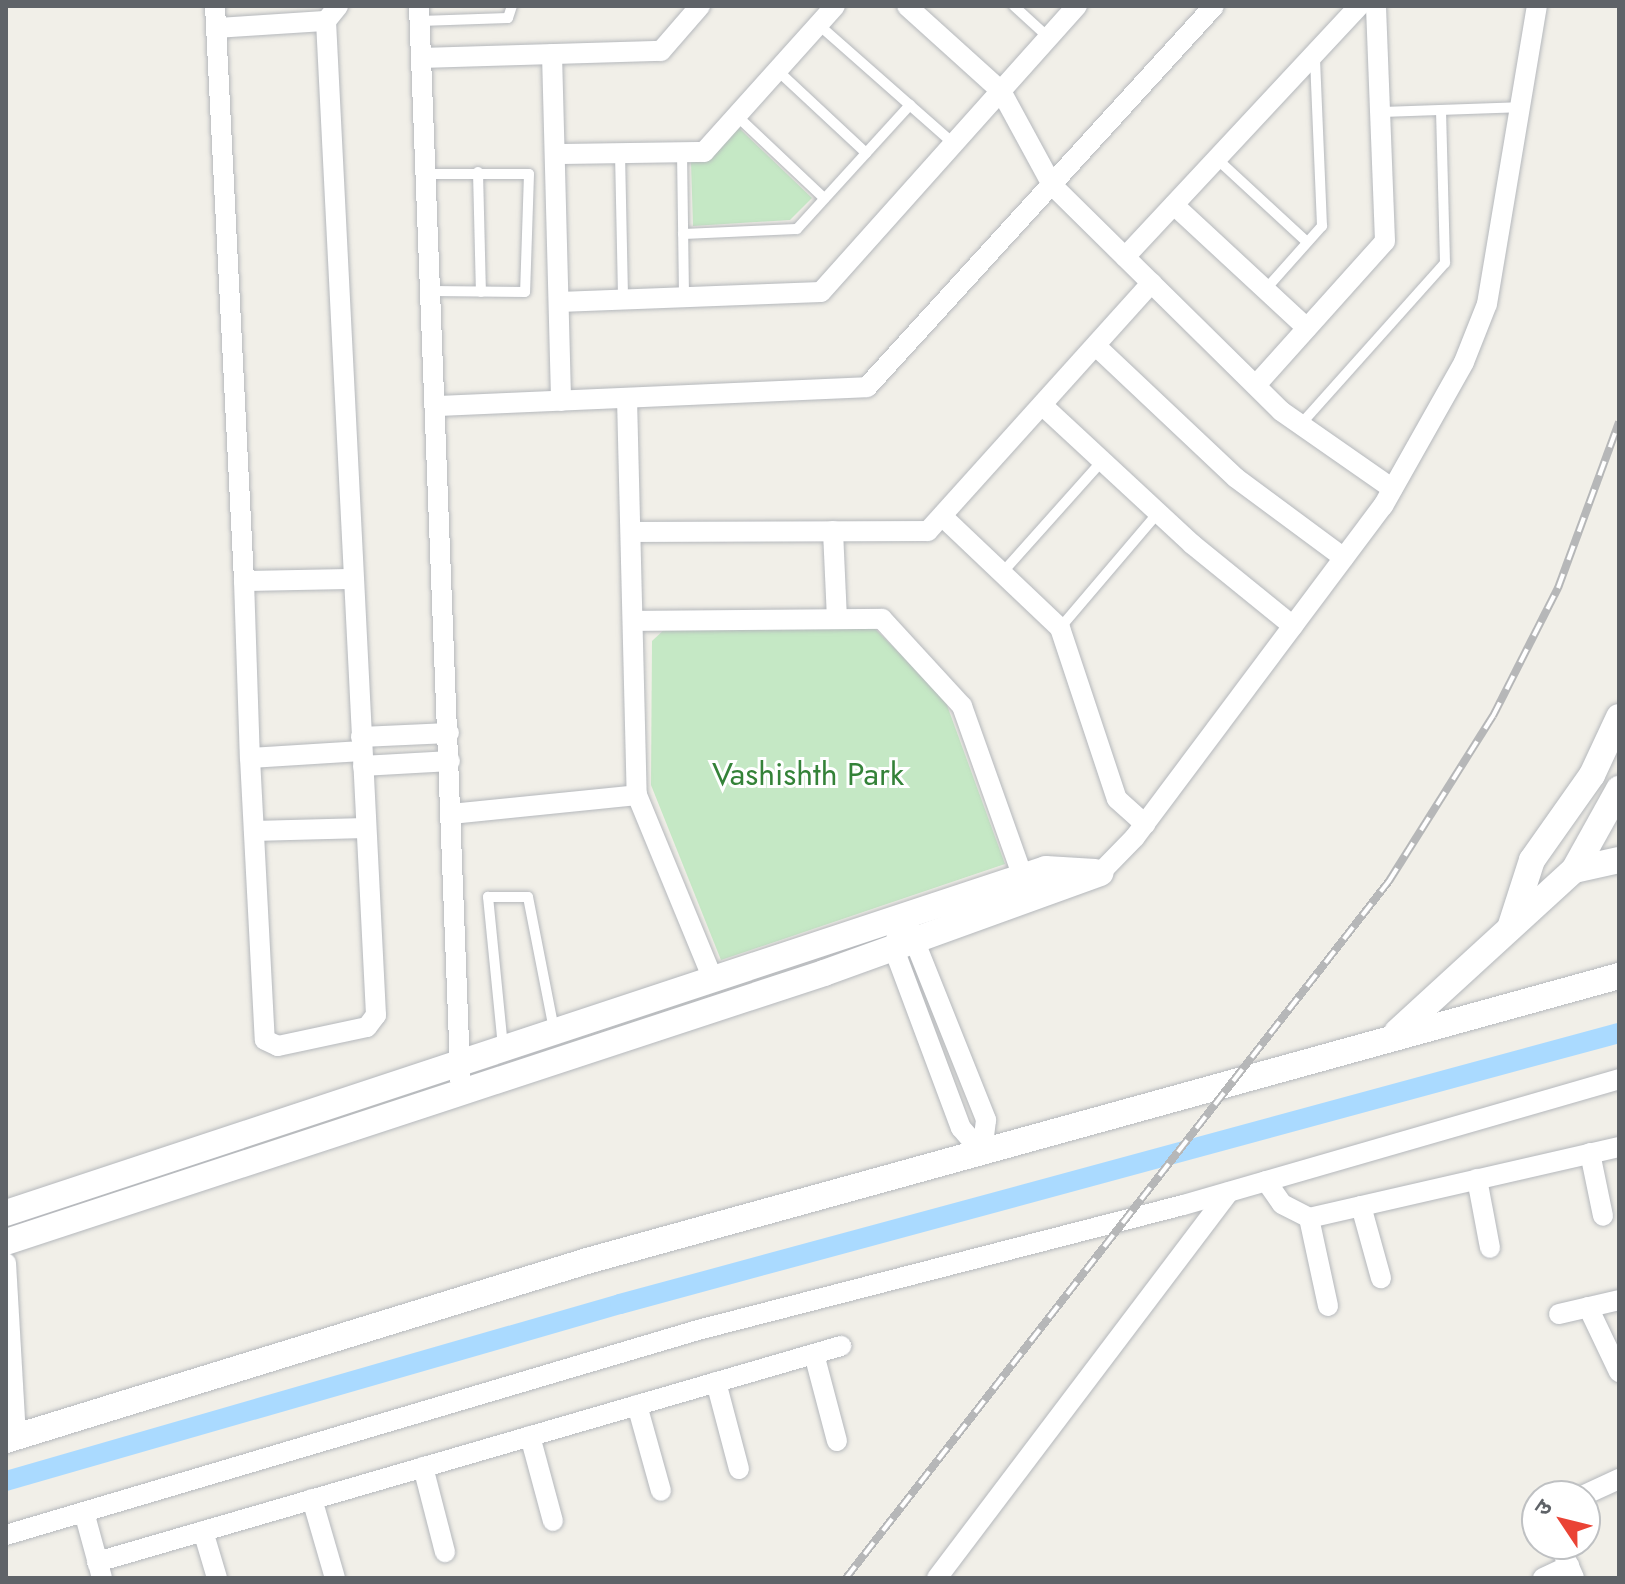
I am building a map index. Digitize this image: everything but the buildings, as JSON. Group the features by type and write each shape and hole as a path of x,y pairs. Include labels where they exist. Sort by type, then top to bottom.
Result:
{"street":[{"path":"215,6 265,1040 278,1046 375,1022 351,579 332,14 217,28"},
{"path":"422,58 661,51 700,6"},
{"path":"555,154 704,152 835,6"},
{"path":"907,6 1001,91 1052,185 1256,385 1301,424 1393,489"},
{"path":"559,302 821,292 1077,6"},
{"path":"437,406 867,387 1214,6"},
{"path":"1125,257 1359,6"},
{"path":"1256,385 1385,241 1376,6"},
{"path":"6,1242 907,944 1100,873 1145,824 1344,558 1393,489 1464,362 1487,304 1537,6"},
{"path":"420,13 461,1093"},
{"path":"552,54 561,401"},
{"path":"1174,205 1307,328"},
{"path":"631,532 928,531 944,518 1151,283"},
{"path":"1096,346 1236,478 1344,558"},
{"path":"627,398 637,795 713,979"},
{"path":"1043,406 1158,513 1293,626"},
{"path":"944,518 1060,628 1117,799 1145,824"},
{"path":"833,531 837,619"},
{"path":"244,581 351,579"},
{"path":"633,621 882,619 962,706 1023,877"},
{"path":"1510,929 1532,860 1592,775 1619,717"},
{"path":"250,758 362,751 449,733"},
{"path":"362,751 450,761"},
{"path":"1392,1037 1574,870 1619,789"},
{"path":"451,814 637,795"},
{"path":"254,831 365,828"},
{"path":"1574,870 1619,860"},
{"path":"6,1213 1046,869 1100,873"},
{"path":"1574,870 1619,879"},
{"path":"902,917 907,944 961,1128 982,1152"},
{"path":"6,1263 11,1438 587,1261 1619,976"},
{"path":"6,1535 698,1330 1229,1192 1619,1079"},
{"path":"1266,1181 1282,1204 1309,1218 1619,1147"},
{"path":"1590,1153 1603,1216"},
{"path":"1477,1179 1490,1248"},
{"path":"937,1578 1229,1192"},
{"path":"1361,1206 1381,1278"},
{"path":"1309,1218 1328,1306"},
{"path":"1559,1314 1619,1300"},
{"path":"1588,1307 1619,1372"},
{"path":"84,1512 99,1570 203,1531 841,1346"},
{"path":"814,1354 837,1441"},
{"path":"716,1382 739,1469"},
{"path":"637,1405 661,1491"},
{"path":"530,1436 553,1521"},
{"path":"423,1467 445,1552"},
{"path":"312,1499 335,1578"},
{"path":"203,1531 217,1578"},
{"path":"1543,1578 1572,1572"}],"lane":[{"path":"420,13 508,18 512,6"},
{"path":"1014,6 1048,37"},
{"path":"819,25 953,143"},
{"path":"1265,290 1322,226 1315,53"},
{"path":"777,70 866,153"},
{"path":"683,234 797,229 910,105"},
{"path":"1380,112 1520,107"},
{"path":"1301,424 1445,263 1441,110"},
{"path":"737,116 824,198"},
{"path":"682,152 684,297"},
{"path":"620,153 623,300"},
{"path":"1217,159 1307,242"},
{"path":"478,172 481,292"},
{"path":"427,174 529,174 530,285 525,292 432,291"},
{"path":"1002,573 1102,461"},
{"path":"1060,628 1158,513"},
{"path":"503,1049 488,897 528,897 555,1032"}],"green space":[{"path":"738,127 812,198 790,220 693,226 691,162"},
{"name":"Vashishth Park","path":"871,625 944,697 1005,864 721,960 651,785 652,641 667,627"}],"waterway":[{"path":"6,1481 620,1304 1619,1033"}],"railway":[{"path":"846,1578 1389,881 1493,716 1558,588 1619,422"}]}
